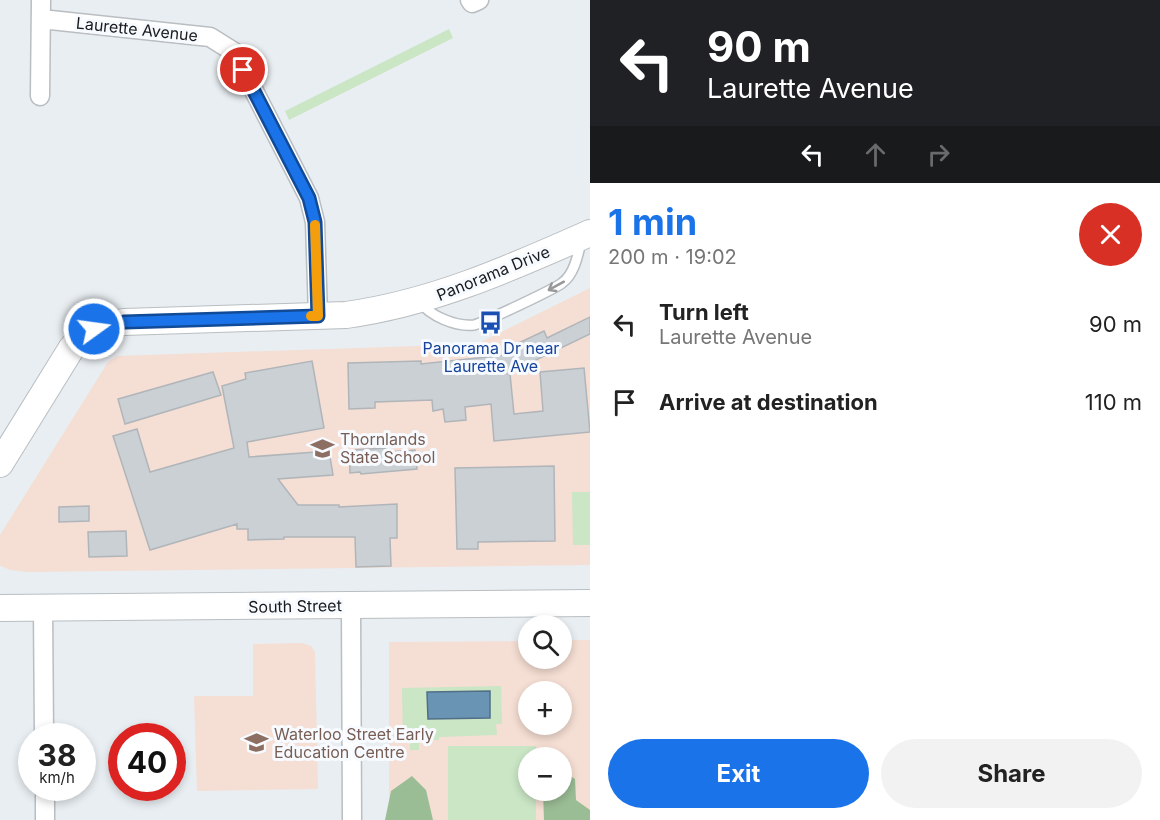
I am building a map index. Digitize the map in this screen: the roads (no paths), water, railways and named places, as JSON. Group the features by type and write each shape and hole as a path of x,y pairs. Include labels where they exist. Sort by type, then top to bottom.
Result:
{"street":[{"path":"39,96 41,0"},
{"name":"Laurette Avenue","path":"41,19 210,37 234,52 309,198 315,222 318,316"},
{"name":"Panorama Drive","path":"0,464 71,349 79,338 94,329 124,322 318,316 374,311 482,280 586,235"},
{"name":"South Street","path":"0,608 590,603"},
{"path":"351,606 352,820"},
{"path":"43,609 44,723"},
{"path":"45,801 45,820"}],"lane":[{"path":"418,300 425,309 452,322 475,325 564,283 576,262 586,235"}],"water":[{"path":"490,691 490,718 428,719 427,692"}],"place":[{"name":"Panorama Dr near Laurette Ave","path":"491,323"},
{"name":"Thornlands State School","path":"322,448"},
{"name":"Waterloo Street Early Education Centre","path":"256,743"}]}
